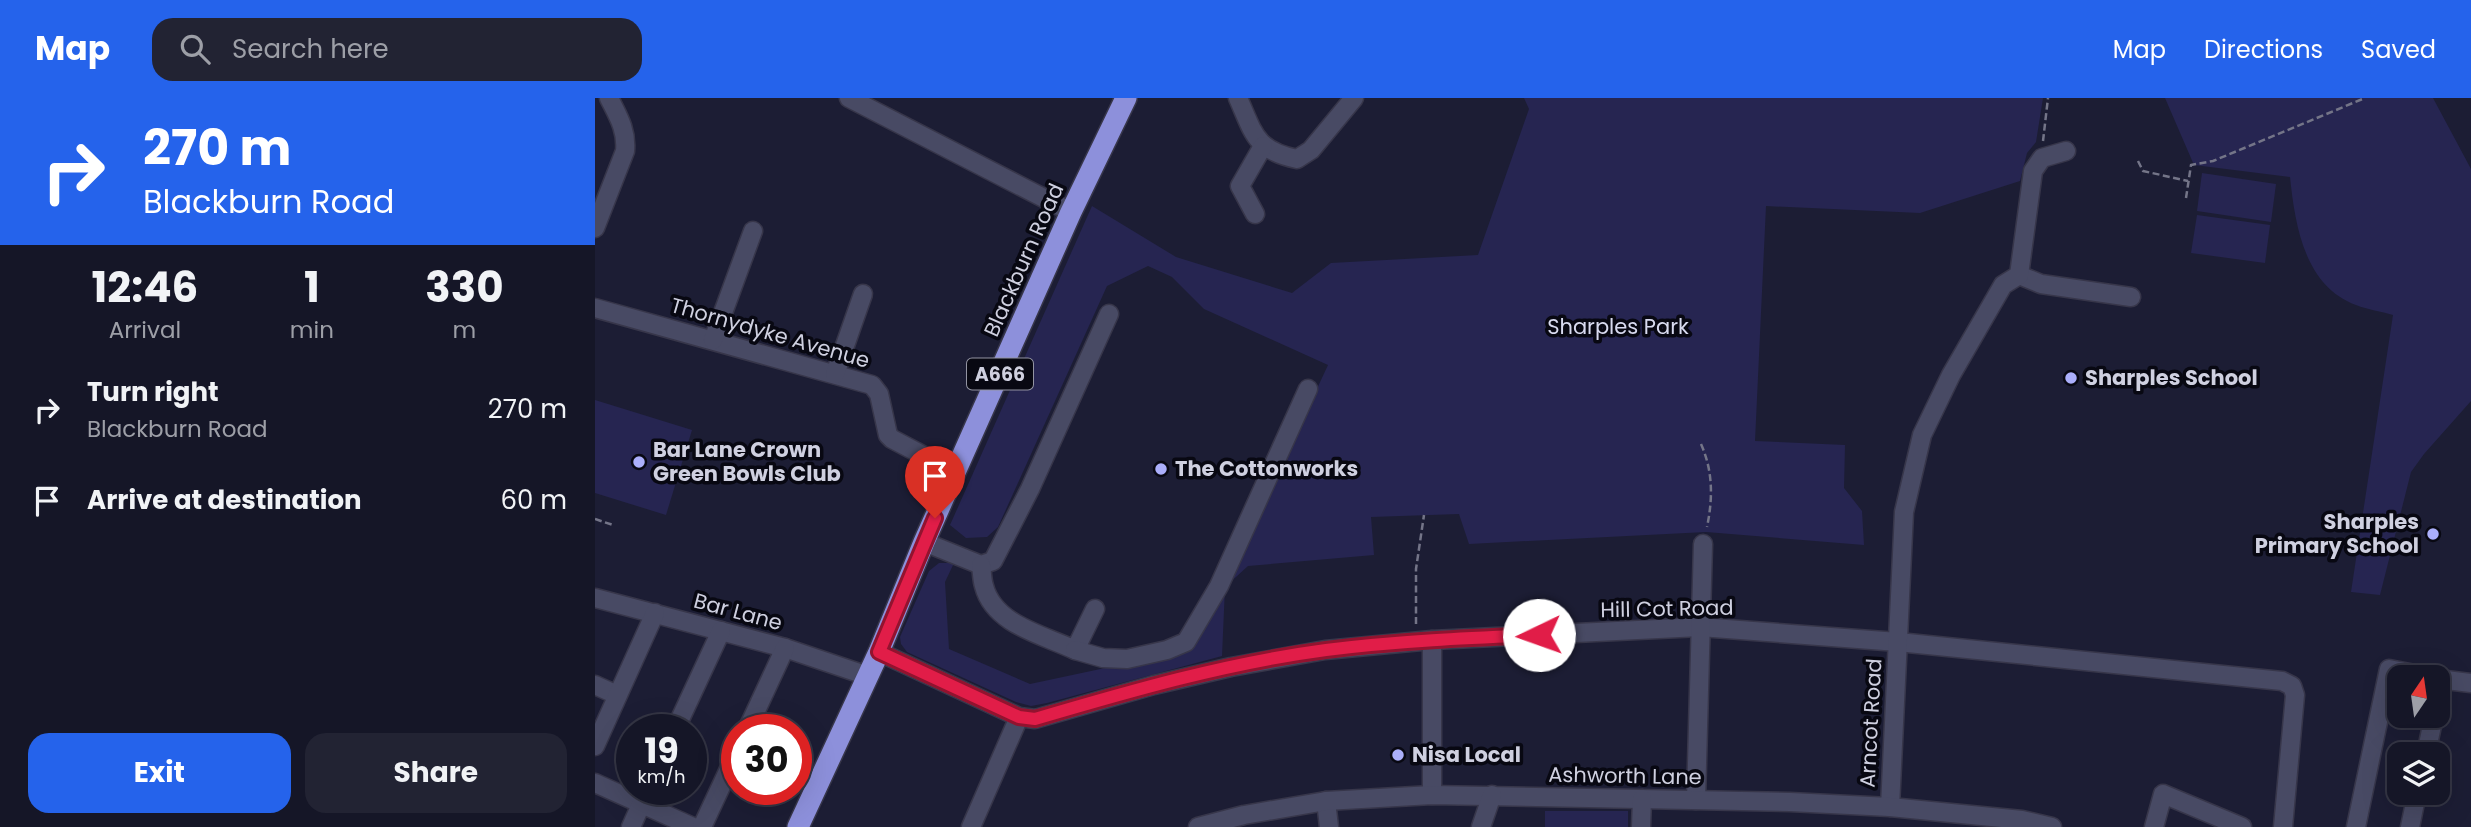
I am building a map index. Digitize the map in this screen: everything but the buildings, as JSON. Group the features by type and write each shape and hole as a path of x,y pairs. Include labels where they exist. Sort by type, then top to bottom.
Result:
{"highway":[{"name":"Blackburn Road","path":"798,827 879,652 1071,212 1126,98"}],"street":[{"path":"595,228 625,151 626,138 621,121 608,98"},
{"path":"849,98 1071,212"},
{"path":"1238,98 1253,134 1263,146 1277,155 1297,159 1311,150 1354,98"},
{"path":"1255,214 1240,187 1263,146"},
{"path":"2066,151 2042,158 2033,171 2018,275 2041,284 2131,297"},
{"path":"713,340 753,231"},
{"name":"Arncot Road","path":"1890,807 1904,512 1922,435 1951,375 2003,285 2018,275"},
{"path":"835,374 863,294"},
{"name":"Thornydyke Avenue","path":"595,308 872,385 876,389 888,435 932,460"},
{"path":"925,542 981,565 993,561 1030,489 1109,314"},
{"path":"981,565 984,588 992,602 1010,622 1075,650 1103,659 1126,659 1167,650 1186,642 1219,586 1308,389"},
{"path":"1696,800 1703,544"},
{"name":"Bar Lane","path":"595,598 785,648 867,677"},
{"path":"1075,650 1095,609"},
{"path":"595,746 655,613"},
{"name":"Hill Cot Road","path":"1019,717 1035,719 1154,685 1231,667 1325,650 1424,641 1700,627 1898,642 2287,682 2295,690 2295,695 2283,827"},
{"path":"682,714 721,631"},
{"path":"1424,641 1432,795"},
{"path":"754,714 785,648"},
{"path":"879,652 1019,717 971,827"},
{"path":"2356,827 2387,679"},
{"path":"2450,681 2471,683"},
{"path":"595,685 617,695"},
{"path":"595,783 616,789"},
{"path":"702,827 721,786"},
{"path":"2154,827 2162,794 2242,827"},
{"name":"Ashworth Lane","path":"1198,827 1244,815 1326,801 1432,795 1492,795 1890,807 2022,820 2053,827"},
{"path":"1481,827 1492,795"},
{"path":"1641,799 1641,827"},
{"path":"1326,801 1329,827"},
{"path":"631,827 640,805"},
{"path":"658,805 693,827"},
{"path":"2410,827 2415,805"}],"path":[{"path":"2042,158 2048,98"},
{"path":"2186,198 2193,163 2213,161 2365,98"},
{"path":"2139,161 2143,172 2188,181"},
{"path":"1700,444 1711,476 1712,493 1703,544"},
{"path":"1424,515 1415,578 1424,641"},
{"path":"595,519 613,525"}],"green space":[{"name":"Sharples Park","path":"1524,98 2043,98 2036,142 2027,153 2020,181 1920,213 1766,206 1755,441 1845,445 1844,488 1862,511 1864,545 1706,532 1469,544 1459,514 1371,517 1374,555 1248,566 1225,587 1328,365 1204,309 1172,277 1148,266 1107,286 998,527 987,537 966,538 950,525 1092,206 1176,257 1292,293 1331,263 1478,255 1529,109"},
{"path":"2165,98 2433,98 2471,169 2471,401 2411,472 2380,595 2351,592 2393,315 2356,305 2338,296 2324,284 2305,252 2295,214 2290,177 2194,165"},
{"path":"2202,173 2276,184 2271,222 2197,211"},
{"path":"2197,215 2270,225 2265,263 2191,253"},
{"name":"Bar Lane Crown Green Bowls Club","path":"595,400 692,430 666,515 595,493"},
{"path":"939,563 954,563 945,582 949,649 1030,684 1185,651 1225,587 1222,656 1031,706 1016,702 907,652 901,644 900,637 929,571"},
{"path":"1545,811 1628,811 1628,827 1545,827"}],"place":[{"name":"Sharples School","path":"2071,378"},
{"name":"Bar Lane Crown Green Bowls Club","path":"639,462"},
{"name":"The Cottonworks","path":"1161,469"},
{"name":"Sharples Primary School","path":"2433,534"},
{"name":"Nisa Local","path":"1398,755"}],"route":[{"path":"935,518 879,652 1019,717 1035,719 1154,685 1231,667 1325,650 1432,640 1539,635"}]}
